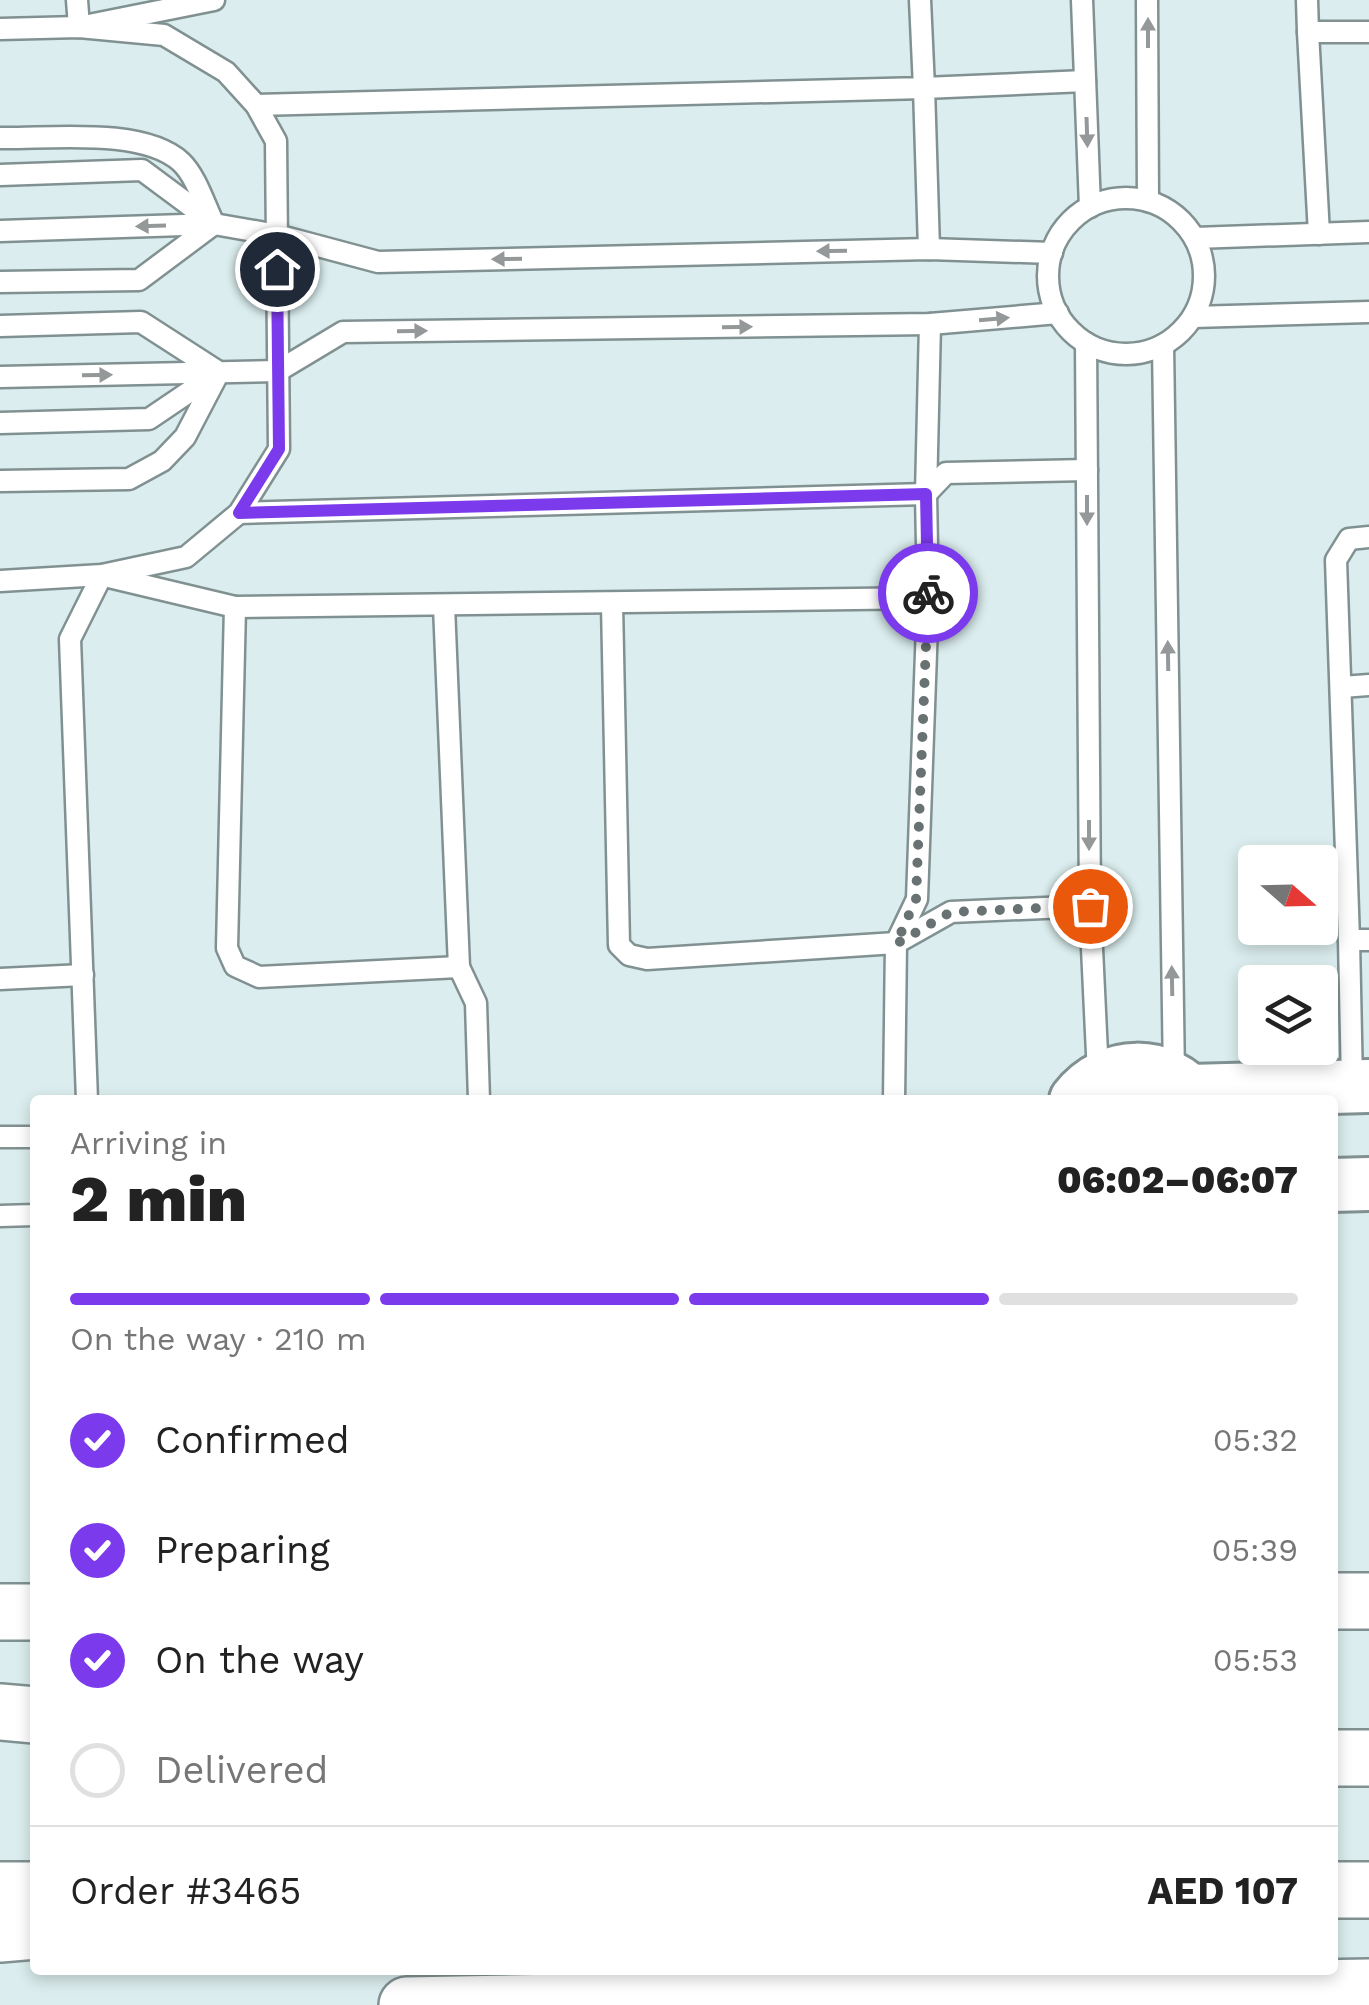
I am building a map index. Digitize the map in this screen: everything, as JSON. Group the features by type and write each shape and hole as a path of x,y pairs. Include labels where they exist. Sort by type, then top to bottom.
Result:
{"main road":[{"path":"1338,1601 1369,1601"},
{"path":"0,1612 30,1612"},
{"path":"0,1712 30,1715"},
{"path":"0,1747 30,1747"},
{"path":"1338,1758 1369,1758"},
{"path":"0,1890 30,1890"},
{"path":"1338,1890 1369,1890"},
{"path":"0,1934 30,1932"},
{"path":"407,2005 1369,1987"}],"street":[{"path":"1087,1089 1117,1071 1136,1069 1156,1071 1187,1090 1360,1086"},
{"path":"1338,1184 1369,1184"}],"lane":[{"path":"77,0 79,27"},
{"path":"79,27 214,0"},
{"path":"920,0 929,248"},
{"path":"1082,0 1090,207"},
{"path":"1148,0 1148,201"},
{"path":"1307,0 1319,234"},
{"path":"0,29 79,27 164,34 226,72 256,105 276,141 279,449 239,513 186,557 102,575 0,581"},
{"path":"1308,32 1369,32"},
{"path":"256,105 1085,81"},
{"path":"0,138 131,140 160,149 183,163 214,224"},
{"path":"0,176 142,170 214,224"},
{"path":"1118,198 1148,201 1168,209 1195,238 1204,278 1193,317 1180,332 1144,352 1104,351 1070,330 1058,313 1050,284 1052,253 1073,219 1090,207 1118,198"},
{"path":"0,231 214,224 277,234 378,262 929,248 1052,253"},
{"path":"0,282 139,280 214,224"},
{"path":"1195,238 1369,232"},
{"path":"1193,317 1369,312"},
{"path":"0,377 278,371 343,332 930,324 1058,313"},
{"path":"0,326 141,322 219,372"},
{"path":"894,1095 896,944 916,899 928,598 930,324"},
{"path":"1086,343 1090,906 1087,1089"},
{"path":"1163,344 1187,1090"},
{"path":"0,423 149,419 219,372"},
{"path":"0,481 129,478 162,460 185,437 219,372"},
{"path":"239,513 926,494 946,473 1086,470"},
{"path":"1360,1086 1359,940 1337,644 1336,560 1349,539 1369,536"},
{"path":"102,575 235,606 928,598"},
{"path":"87,1095 70,639 102,575"},
{"path":"612,604 619,944 629,955 647,959 896,944 951,912 1090,906"},
{"path":"235,606 227,948 235,966 259,976 459,967"},
{"path":"444,606 459,967 476,1003 479,1095"},
{"path":"1342,687 1369,684"},
{"path":"0,979 83,975"},
{"path":"0,1137 30,1137"},
{"path":"0,1216 30,1215"}],"way so far":[{"path":"928,593 916,899 896,944 951,912 1090,906"}],"route":[{"path":"277,269 279,449 239,513 926,494 928,593"}]}
